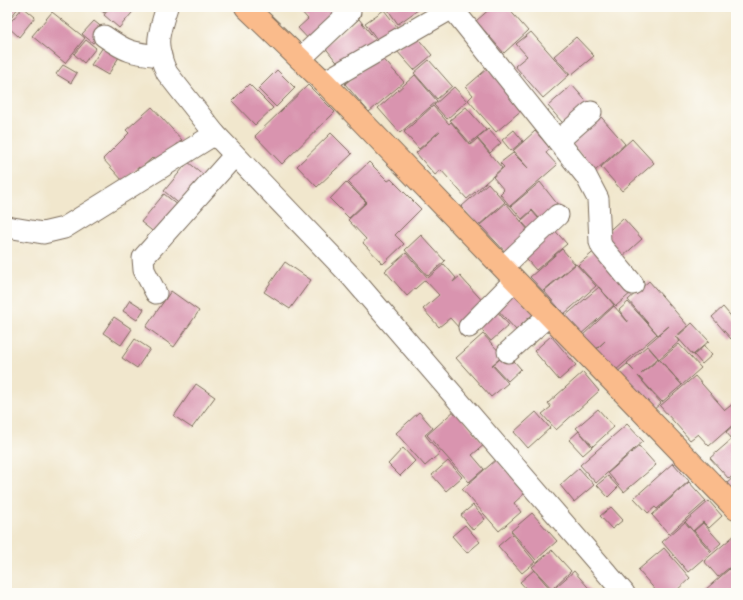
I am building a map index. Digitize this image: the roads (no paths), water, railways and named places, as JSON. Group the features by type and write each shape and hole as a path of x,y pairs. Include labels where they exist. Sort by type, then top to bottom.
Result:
{"main road":[{"path":"246,7 324,82 736,509"}],"street":[{"path":"167,7 159,34 158,45 167,73 214,134 350,275 624,593"},
{"path":"324,82 453,8 586,176 598,199 600,242 602,247 633,284"},
{"path":"300,59 350,12"},
{"path":"104,36 124,50 161,56"},
{"path":"558,141 591,112"},
{"path":"7,227 44,232 64,228 214,134"},
{"path":"156,293 144,270 143,258 234,156"},
{"path":"469,327 509,273 558,215"},
{"path":"508,352 549,315"}]}
